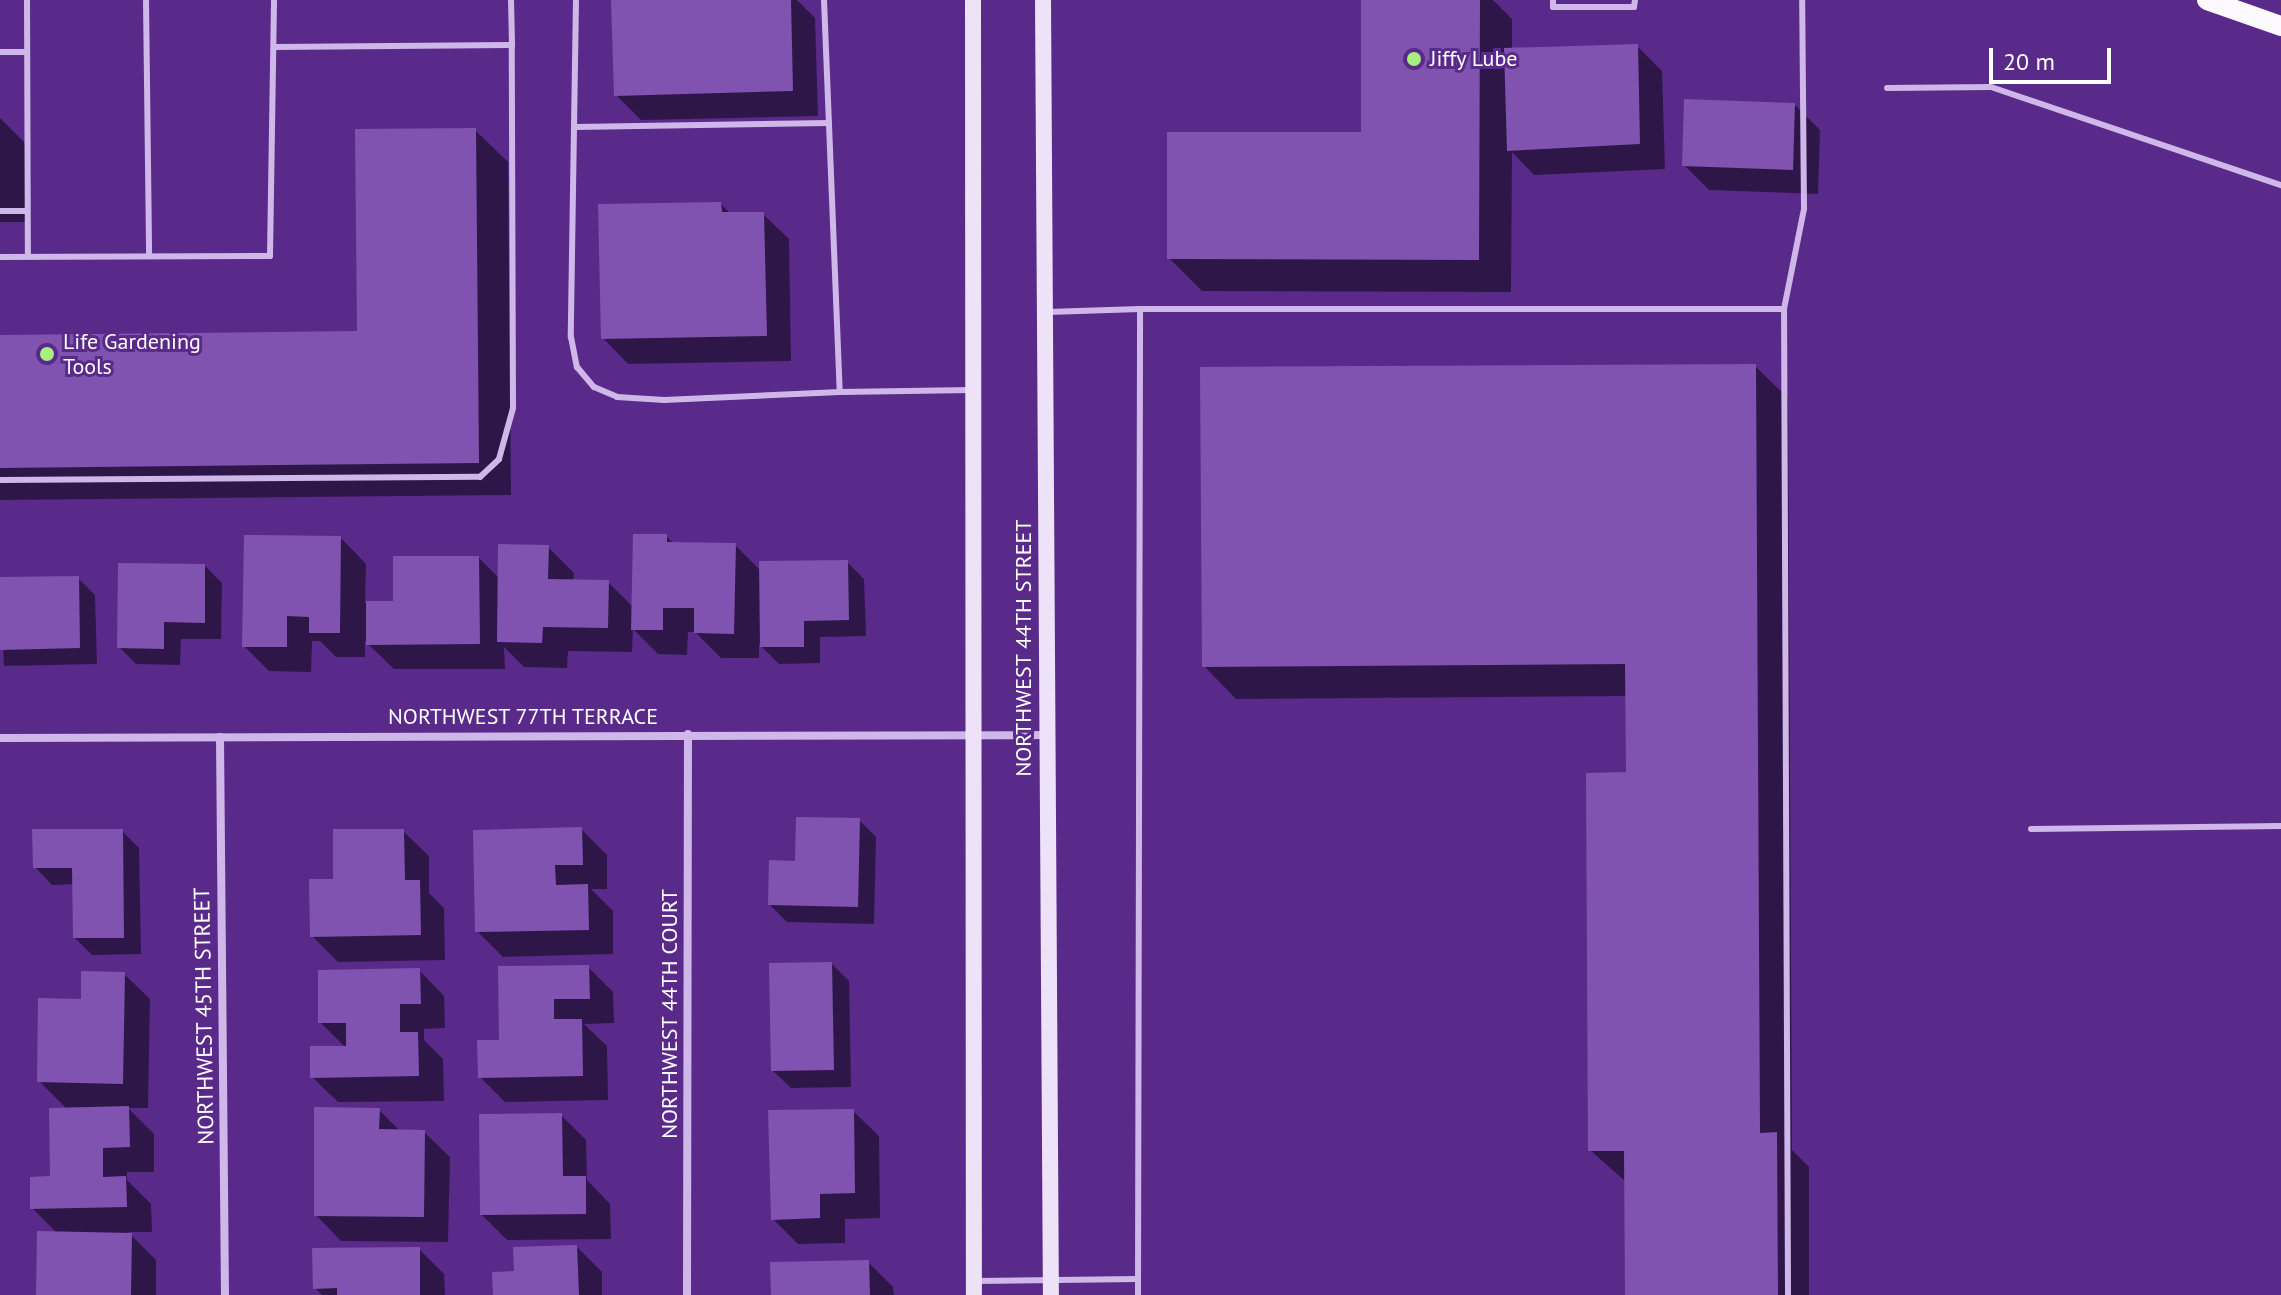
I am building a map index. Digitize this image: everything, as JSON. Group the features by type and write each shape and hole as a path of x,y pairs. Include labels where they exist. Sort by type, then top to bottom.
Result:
{"main road":[{"path":"2207,0 2281,26"}],"street":[{"path":"973,0 974,1288"},
{"name":"NORTHWEST 44TH STREET","path":"1043,0 1051,1288"},
{"name":"NORTHWEST 77TH TERRACE","path":"0,738 688,734 972,738 1047,735"},
{"name":"NORTHWEST 44TH COURT","path":"687,1295 688,734"},
{"name":"NORTHWEST 45TH STREET","path":"220,737 225,1295"}],"lane":[{"path":"27,0 28,256"},
{"path":"146,0 149,256"},
{"path":"0,257 270,256 274,0"},
{"path":"0,480 480,477 499,459 513,408 511,0"},
{"path":"576,0 571,337 577,367 594,387 617,397 664,400 972,390"},
{"path":"824,0 840,392"},
{"path":"1553,0 1553,7 1634,7 1635,0"},
{"path":"1788,1295 1784,309 1804,209 1802,0"},
{"path":"274,47 512,45"},
{"path":"0,52 26,52"},
{"path":"1887,88 1991,87 2281,185"},
{"path":"575,127 829,123"},
{"path":"0,211 27,211"},
{"path":"1138,1295 1140,309"},
{"path":"1043,312 1140,309 1784,309"},
{"path":"2031,829 2281,826"},
{"path":"974,1288 1051,1288 1138,1279"}],"building":[{"path":"611,0 791,0 793,91 614,96"},
{"path":"1361,0 1480,0 1479,260 1167,259 1167,132 1361,132"},
{"path":"1638,44 1640,144 1507,151 1504,48"},
{"path":"1684,99 1795,103 1793,170 1682,166"},
{"path":"476,128 479,463 0,468 0,335 357,331 355,129"},
{"path":"721,202 722,212 764,212 767,336 601,339 598,204"},
{"path":"1756,364 1760,1133 1777,1132 1778,1295 1625,1295 1624,1151 1588,1151 1586,773 1626,772 1625,664 1202,667 1200,367"},
{"path":"633,534 667,534 667,542 736,543 734,634 694,633 694,608 663,608 663,630 631,630"},
{"path":"244,535 341,536 340,633 309,633 309,617 287,616 287,647 242,647"},
{"path":"498,544 549,545 548,579 609,580 608,628 543,627 542,643 497,642"},
{"path":"393,556 479,556 480,644 366,645 366,601 393,601"},
{"path":"848,560 849,620 804,621 804,647 760,647 759,561"},
{"path":"118,563 205,564 205,623 164,622 164,649 117,648"},
{"path":"79,576 80,648 0,650 0,577"},
{"path":"796,817 860,818 858,907 768,905 769,860 795,861"},
{"path":"582,827 583,865 555,865 556,885 588,884 589,930 475,932 473,830"},
{"path":"32,829 123,829 124,938 73,938 72,868 33,868"},
{"path":"333,829 404,829 405,880 420,880 421,935 310,937 309,879 333,879"},
{"path":"832,962 834,1070 771,1071 769,963"},
{"path":"589,965 590,999 554,999 554,1019 582,1019 583,1076 478,1078 477,1040 499,1040 498,966"},
{"path":"420,968 421,1004 400,1004 400,1032 418,1032 419,1076 310,1078 310,1046 346,1046 346,1023 318,1023 318,970"},
{"path":"81,971 125,972 123,1084 37,1082 38,998 81,999"},
{"path":"129,1106 130,1147 103,1148 103,1177 126,1176 127,1207 30,1209 30,1177 50,1176 49,1108"},
{"path":"314,1107 380,1108 379,1129 425,1130 424,1217 314,1216"},
{"path":"854,1109 855,1193 820,1194 820,1218 771,1220 768,1110"},
{"path":"562,1113 563,1176 586,1176 586,1214 480,1215 479,1114"},
{"path":"37,1231 132,1233 131,1295 36,1295"},
{"path":"577,1245 579,1295 493,1295 492,1272 514,1271 513,1247"},
{"path":"420,1247 420,1295 337,1295 337,1288 313,1289 312,1248"},
{"path":"869,1260 870,1295 771,1295 770,1262"}],"place":[{"name":"Jiffy Lube","path":"1414,59"},
{"name":"Life Gardening Tools","path":"47,354"}]}
